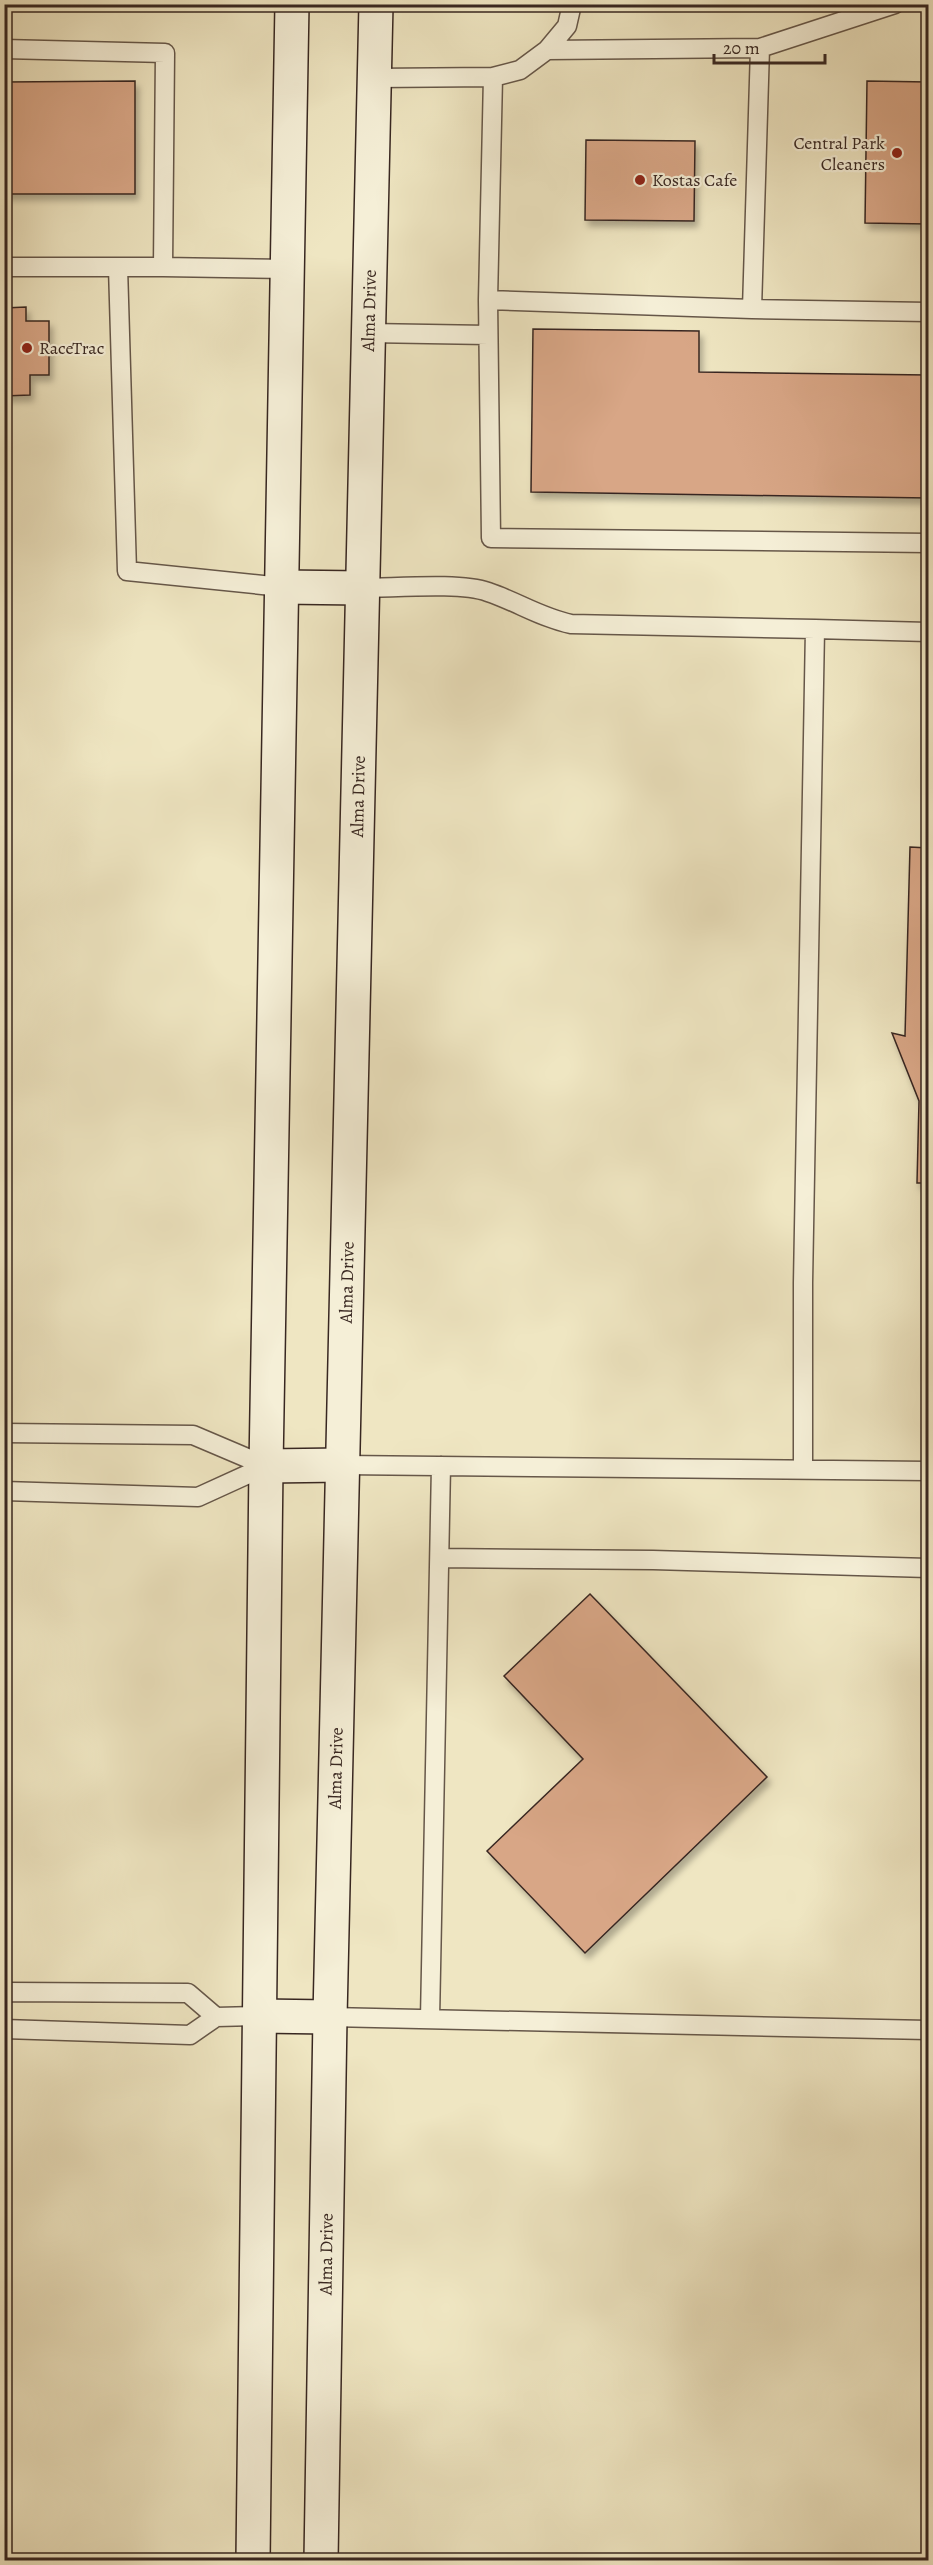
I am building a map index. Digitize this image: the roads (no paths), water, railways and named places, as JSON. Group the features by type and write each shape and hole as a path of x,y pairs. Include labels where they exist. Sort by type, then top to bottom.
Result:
{"main road":[{"path":"253,2560 266,1466 292,4"},
{"name":"Alma Drive","path":"321,2560 330,2017 376,4"},
{"path":"282,587 362,588"},
{"path":"266,1466 343,1465"},
{"path":"259,2016 330,2017"}],"lane":[{"path":"374,78 493,77 520,70 547,50 567,26 572,4"},
{"path":"547,50 760,48 895,4"},
{"path":"752,309 760,48"},
{"path":"4,49 165,54 163,267"},
{"path":"493,77 488,300 491,538 928,543"},
{"path":"4,267 288,269"},
{"path":"118,267 127,571 282,587"},
{"path":"488,300 928,312"},
{"path":"368,333 488,335"},
{"path":"362,588 468,588 488,592 545,618 571,624 928,632"},
{"path":"803,1469 803,1272 815,629"},
{"path":"4,1433 194,1435 266,1466"},
{"path":"343,1465 928,1471"},
{"path":"4,1491 198,1497 266,1466"},
{"path":"430,2019 441,1466"},
{"path":"440,1558 653,1560 928,1568"},
{"path":"4,1995 7,1992 188,1993 216,2017"},
{"path":"4,2028 7,2030 190,2035 216,2017 259,2016"},
{"path":"330,2017 928,2030"}],"place":[{"name":"Central Park Cleaners","path":"897,153"},
{"name":"Kostas Cafe","path":"640,180"},
{"name":"RaceTrac","path":"27,348"}]}
